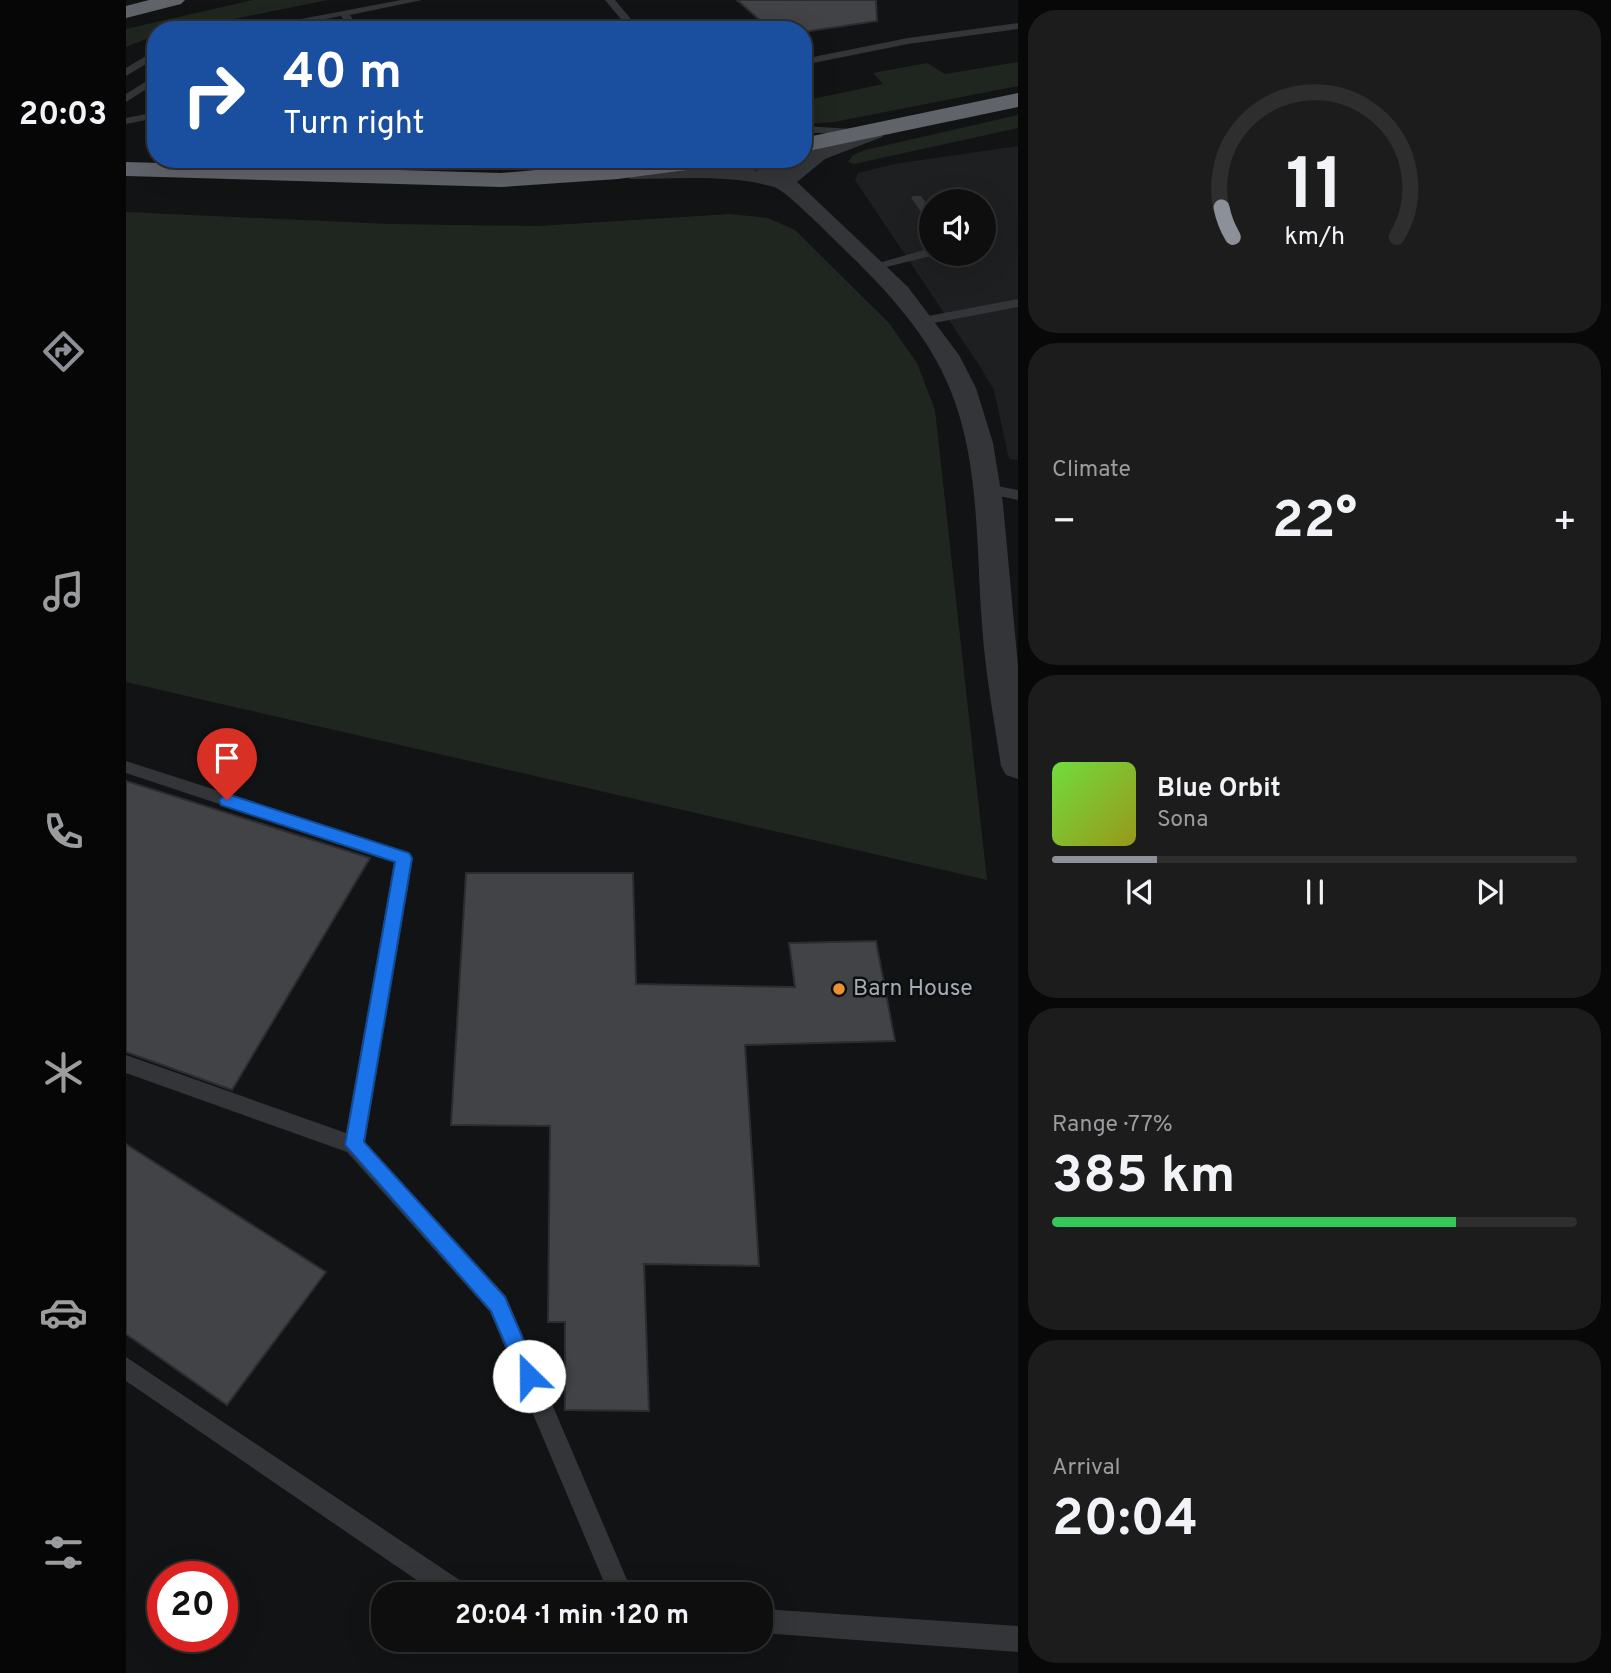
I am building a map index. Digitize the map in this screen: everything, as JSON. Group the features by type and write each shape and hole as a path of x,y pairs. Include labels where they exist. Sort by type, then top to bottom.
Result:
{"highway":[{"path":"126,12 174,0"},
{"path":"812,143 1018,100"},
{"path":"126,169 502,180 648,168"}],"street":[{"path":"812,158 874,132"},
{"path":"768,168 874,267 923,321 964,389 986,489 997,629 1018,766"},
{"path":"618,172 727,173 784,182 800,168"}],"lane":[{"path":"311,21 417,0"},
{"path":"610,0 628,21"},
{"path":"344,13 349,21"},
{"path":"812,60 908,41 1018,26"},
{"path":"126,73 147,59"},
{"path":"126,99 147,84"},
{"path":"126,121 147,118"},
{"path":"812,130 874,132"},
{"path":"618,172 628,168"},
{"path":"874,267 919,255"},
{"path":"923,321 1018,303"},
{"path":"986,489 1018,495"},
{"path":"126,767 404,858 354,1145"},
{"path":"126,1064 354,1145 498,1304 616,1582"},
{"path":"126,1368 440,1582"},
{"path":"773,1623 1018,1639"}],"shaded area":[{"path":"253,0 328,0 224,21 161,21"},
{"path":"147,24 147,39 126,47 126,29"},
{"path":"1018,62 1018,86 834,122 812,123 812,99 883,84 873,73 927,63 945,74"},
{"path":"1018,115 1018,128 854,164 848,162 853,155 865,150"},
{"path":"1018,146 1018,460 1009,459 994,390 855,180 858,173 894,164"},
{"path":"126,212 390,224 537,226 730,214 768,218 795,230 889,323 917,363 935,410 987,880 126,682"}],"building":[{"path":"737,0 876,0 877,21 812,31 812,21 761,21"},
{"path":"126,781 370,858 232,1090 126,1052"},
{"path":"466,873 633,873 636,984 795,987 789,943 876,941 895,1041 745,1045 759,1266 644,1264 649,1411 565,1410 565,1322 548,1322 550,1126 451,1125"},
{"path":"126,1144 326,1272 227,1405 126,1334"}],"place":[{"name":"Barn House","path":"839,989"}],"route":[{"path":"227,800 404,858 354,1145 498,1304 529,1376"}]}
